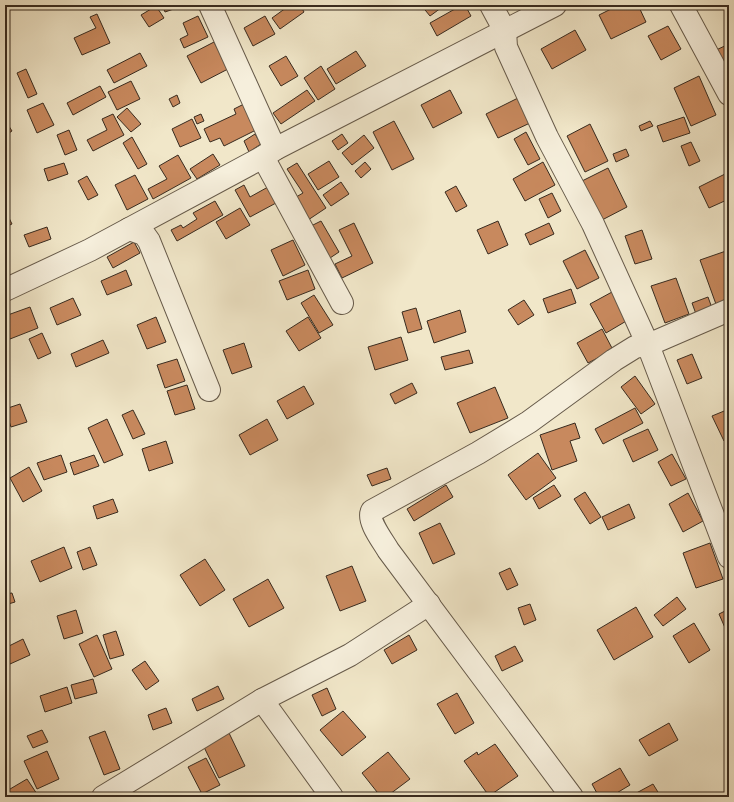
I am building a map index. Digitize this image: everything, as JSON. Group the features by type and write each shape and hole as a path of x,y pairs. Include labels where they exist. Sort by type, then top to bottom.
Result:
{"street":[{"path":"210,5 269,153 342,303"},
{"path":"491,5 505,31 506,47 548,136 593,224 648,344 729,557"},
{"path":"5,290 90,250 269,153 555,5"},
{"path":"681,5 729,94"},
{"path":"129,229 144,234 149,241 209,390"},
{"path":"572,797 388,550 373,524 370,514 372,511 478,454 529,422 614,360 635,348 729,310"},
{"path":"103,797 131,790 262,700 350,654 429,604"},
{"path":"262,700 332,797"}],"building":[{"path":"162,5 185,5 165,12"},
{"path":"290,5 300,5 304,12 280,29 272,18"},
{"path":"421,5 445,5 430,16"},
{"path":"462,5 465,5 471,16 437,36 430,23"},
{"path":"619,5 638,5 646,22 611,39 599,15"},
{"path":"156,6 164,18 149,27 141,15"},
{"path":"97,14 110,43 82,55 74,38 96,28 90,17"},
{"path":"198,16 208,37 184,48 180,39 188,35 183,23"},
{"path":"265,16 275,34 253,46 244,28"},
{"path":"668,26 681,49 661,60 648,36"},
{"path":"575,30 586,50 552,69 541,49"},
{"path":"214,42 228,69 201,83 187,56"},
{"path":"729,44 729,66 723,69 714,51"},
{"path":"356,51 366,66 336,84 327,69"},
{"path":"140,53 147,66 114,83 107,70"},
{"path":"286,56 298,76 281,86 269,66"},
{"path":"321,66 335,89 318,100 304,78"},
{"path":"26,69 37,94 28,98 17,73"},
{"path":"699,76 716,115 691,126 674,88"},
{"path":"131,81 140,99 117,110 108,92"},
{"path":"100,86 106,97 73,115 67,103"},
{"path":"307,90 315,101 281,124 273,113"},
{"path":"450,90 462,113 433,128 421,105"},
{"path":"177,95 180,103 173,107 169,99"},
{"path":"518,98 530,123 498,138 486,114"},
{"path":"43,103 54,125 37,133 27,110"},
{"path":"244,104 256,130 224,146 220,138 210,142 204,129 236,114 234,109"},
{"path":"127,108 141,124 131,132 117,117"},
{"path":"113,114 124,135 93,151 87,140 107,130 102,119"},
{"path":"201,114 204,121 197,124 194,117"},
{"path":"684,117 690,133 663,142 657,126"},
{"path":"192,119 201,138 180,147 172,129"},
{"path":"5,120 12,131 6,135 5,134"},
{"path":"394,121 414,159 392,170 373,132"},
{"path":"650,121 653,126 641,131 639,126"},
{"path":"590,124 608,161 585,172 567,136"},
{"path":"69,130 77,150 65,155 57,135"},
{"path":"526,132 540,159 528,165 514,139"},
{"path":"255,134 261,144 249,152 244,141"},
{"path":"342,134 348,143 338,150 332,141"},
{"path":"364,135 374,148 352,165 342,153"},
{"path":"132,137 147,164 138,169 123,143"},
{"path":"691,142 700,161 689,166 681,146"},
{"path":"626,149 629,156 616,162 613,154"},
{"path":"213,154 220,165 197,179 190,169"},
{"path":"178,155 191,178 153,199 148,189 167,179 159,166"},
{"path":"329,161 339,177 318,190 308,174"},
{"path":"365,162 371,169 361,178 355,171"},
{"path":"543,162 555,185 525,201 513,179"},
{"path":"64,163 68,174 48,181 44,169"},
{"path":"297,163 326,208 305,222 291,200 303,193 287,169"},
{"path":"608,168 627,207 602,220 582,181"},
{"path":"729,172 729,199 709,208 699,187"},
{"path":"135,175 148,199 127,210 115,185"},
{"path":"87,176 98,195 88,200 78,181"},
{"path":"341,182 349,194 331,206 323,195"},
{"path":"244,185 250,197 268,187 276,203 250,217 235,190"},
{"path":"456,186 467,206 456,212 445,192"},
{"path":"552,193 561,211 548,218 539,199"},
{"path":"215,201 223,215 177,241 171,230 181,225 183,228 197,219 193,213"},
{"path":"240,208 250,225 226,239 216,222"},
{"path":"5,212 12,224 5,227"},
{"path":"321,221 339,252 330,258 311,226"},
{"path":"498,221 508,245 488,254 477,230"},
{"path":"354,223 373,263 342,278 335,264 352,256 339,230"},
{"path":"549,223 554,234 530,245 525,234"},
{"path":"47,227 51,239 29,247 24,235"},
{"path":"642,230 652,259 635,264 625,236"},
{"path":"293,240 305,265 283,276 271,250"},
{"path":"134,242 140,253 113,268 107,257"},
{"path":"585,250 599,278 577,289 563,261"},
{"path":"726,251 729,261 729,303 717,307 700,260"},
{"path":"126,270 132,285 107,295 101,281"},
{"path":"308,270 315,289 287,300 279,281"},
{"path":"676,278 689,314 665,323 651,286"},
{"path":"571,289 576,303 548,313 543,299"},
{"path":"612,292 628,320 606,333 590,304"},
{"path":"314,295 333,325 319,333 301,303"},
{"path":"708,297 712,308 696,314 692,303"},
{"path":"73,298 81,315 57,325 50,308"},
{"path":"524,300 534,315 518,325 508,310"},
{"path":"30,307 38,328 10,339 5,326 5,316"},
{"path":"416,308 422,329 408,333 402,312"},
{"path":"460,310 466,332 434,343 427,321"},
{"path":"156,317 166,342 147,349 137,325"},
{"path":"308,317 321,338 299,351 286,331"},
{"path":"602,329 613,350 588,363 577,343"},
{"path":"42,333 51,353 38,359 29,339"},
{"path":"401,337 408,360 375,370 368,347"},
{"path":"103,340 109,353 76,367 71,354"},
{"path":"244,343 252,367 232,374 223,350"},
{"path":"469,350 473,363 445,370 441,357"},
{"path":"692,354 702,378 687,384 677,360"},
{"path":"177,359 185,381 165,388 157,365"},
{"path":"635,376 655,404 641,414 621,387"},
{"path":"412,383 417,393 395,404 390,394"},
{"path":"187,385 195,409 175,415 167,391"},
{"path":"304,386 314,404 287,419 277,401"},
{"path":"495,387 508,418 470,433 457,403"},
{"path":"20,404 27,422 11,427 5,409"},
{"path":"635,408 643,423 603,444 595,429"},
{"path":"729,409 729,439 724,441 712,416"},
{"path":"133,410 145,434 133,439 122,415"},
{"path":"107,419 123,455 104,463 88,428"},
{"path":"267,419 278,440 250,455 239,435"},
{"path":"575,423 580,438 570,441 577,461 552,470 540,435"},
{"path":"648,429 658,450 633,462 623,440"},
{"path":"166,441 173,463 149,471 142,449"},
{"path":"538,453 556,478 526,500 508,475"},
{"path":"672,454 686,479 671,486 658,462"},
{"path":"61,455 67,472 44,480 37,463"},
{"path":"94,455 99,466 74,475 70,463"},
{"path":"29,467 42,491 23,502 10,478"},
{"path":"387,468 391,479 372,486 367,475"},
{"path":"446,485 453,497 414,521 407,509"},
{"path":"554,485 561,496 539,509 533,498"},
{"path":"585,492 601,517 590,524 574,499"},
{"path":"688,493 703,521 683,532 669,504"},
{"path":"113,499 118,512 97,519 93,506"},
{"path":"629,504 635,518 608,530 602,517"},
{"path":"440,523 455,554 433,564 419,533"},
{"path":"710,543 723,579 696,588 683,553"},
{"path":"64,547 72,568 40,582 31,561"},
{"path":"90,547 97,565 83,570 77,552"},
{"path":"205,559 225,590 200,606 180,575"},
{"path":"352,566 366,601 340,611 326,576"},
{"path":"510,568 518,585 507,590 499,573"},
{"path":"268,579 284,608 249,627 233,599"},
{"path":"12,593 15,602 5,605 5,594"},
{"path":"677,597 686,609 663,626 654,615"},
{"path":"530,604 536,620 524,625 518,608"},
{"path":"636,607 653,637 614,660 597,630"},
{"path":"729,609 729,637 719,614"},
{"path":"76,610 83,633 64,639 57,616"},
{"path":"694,623 710,650 689,663 673,636"},
{"path":"116,631 124,655 110,659 103,635"},
{"path":"97,635 112,669 94,677 79,644"},
{"path":"409,635 417,650 392,664 384,650"},
{"path":"23,639 30,655 10,664 5,654 5,648"},
{"path":"515,646 523,661 502,671 495,656"},
{"path":"145,661 159,681 146,690 132,670"},
{"path":"93,679 97,693 75,699 71,685"},
{"path":"218,686 224,699 197,711 192,699"},
{"path":"67,687 72,703 45,712 40,696"},
{"path":"327,688 336,709 322,716 312,695"},
{"path":"457,693 474,723 455,734 437,704"},
{"path":"166,708 172,723 153,730 148,715"},
{"path":"343,711 366,737 342,756 320,730"},
{"path":"669,723 678,740 649,756 639,740"},
{"path":"42,730 48,742 33,748 27,736"},
{"path":"105,731 120,769 104,775 89,737"},
{"path":"229,733 245,766 219,778 203,745"},
{"path":"495,744 518,776 489,796 464,761 477,752 478,755"},
{"path":"47,751 59,779 37,789 24,761"},
{"path":"388,752 410,779 386,797 381,797 362,773"},
{"path":"206,758 220,785 202,794 188,767"},
{"path":"620,768 630,785 610,797 599,797 592,784"},
{"path":"27,779 39,797 5,797 5,792"},
{"path":"653,784 661,797 629,797"}]}
